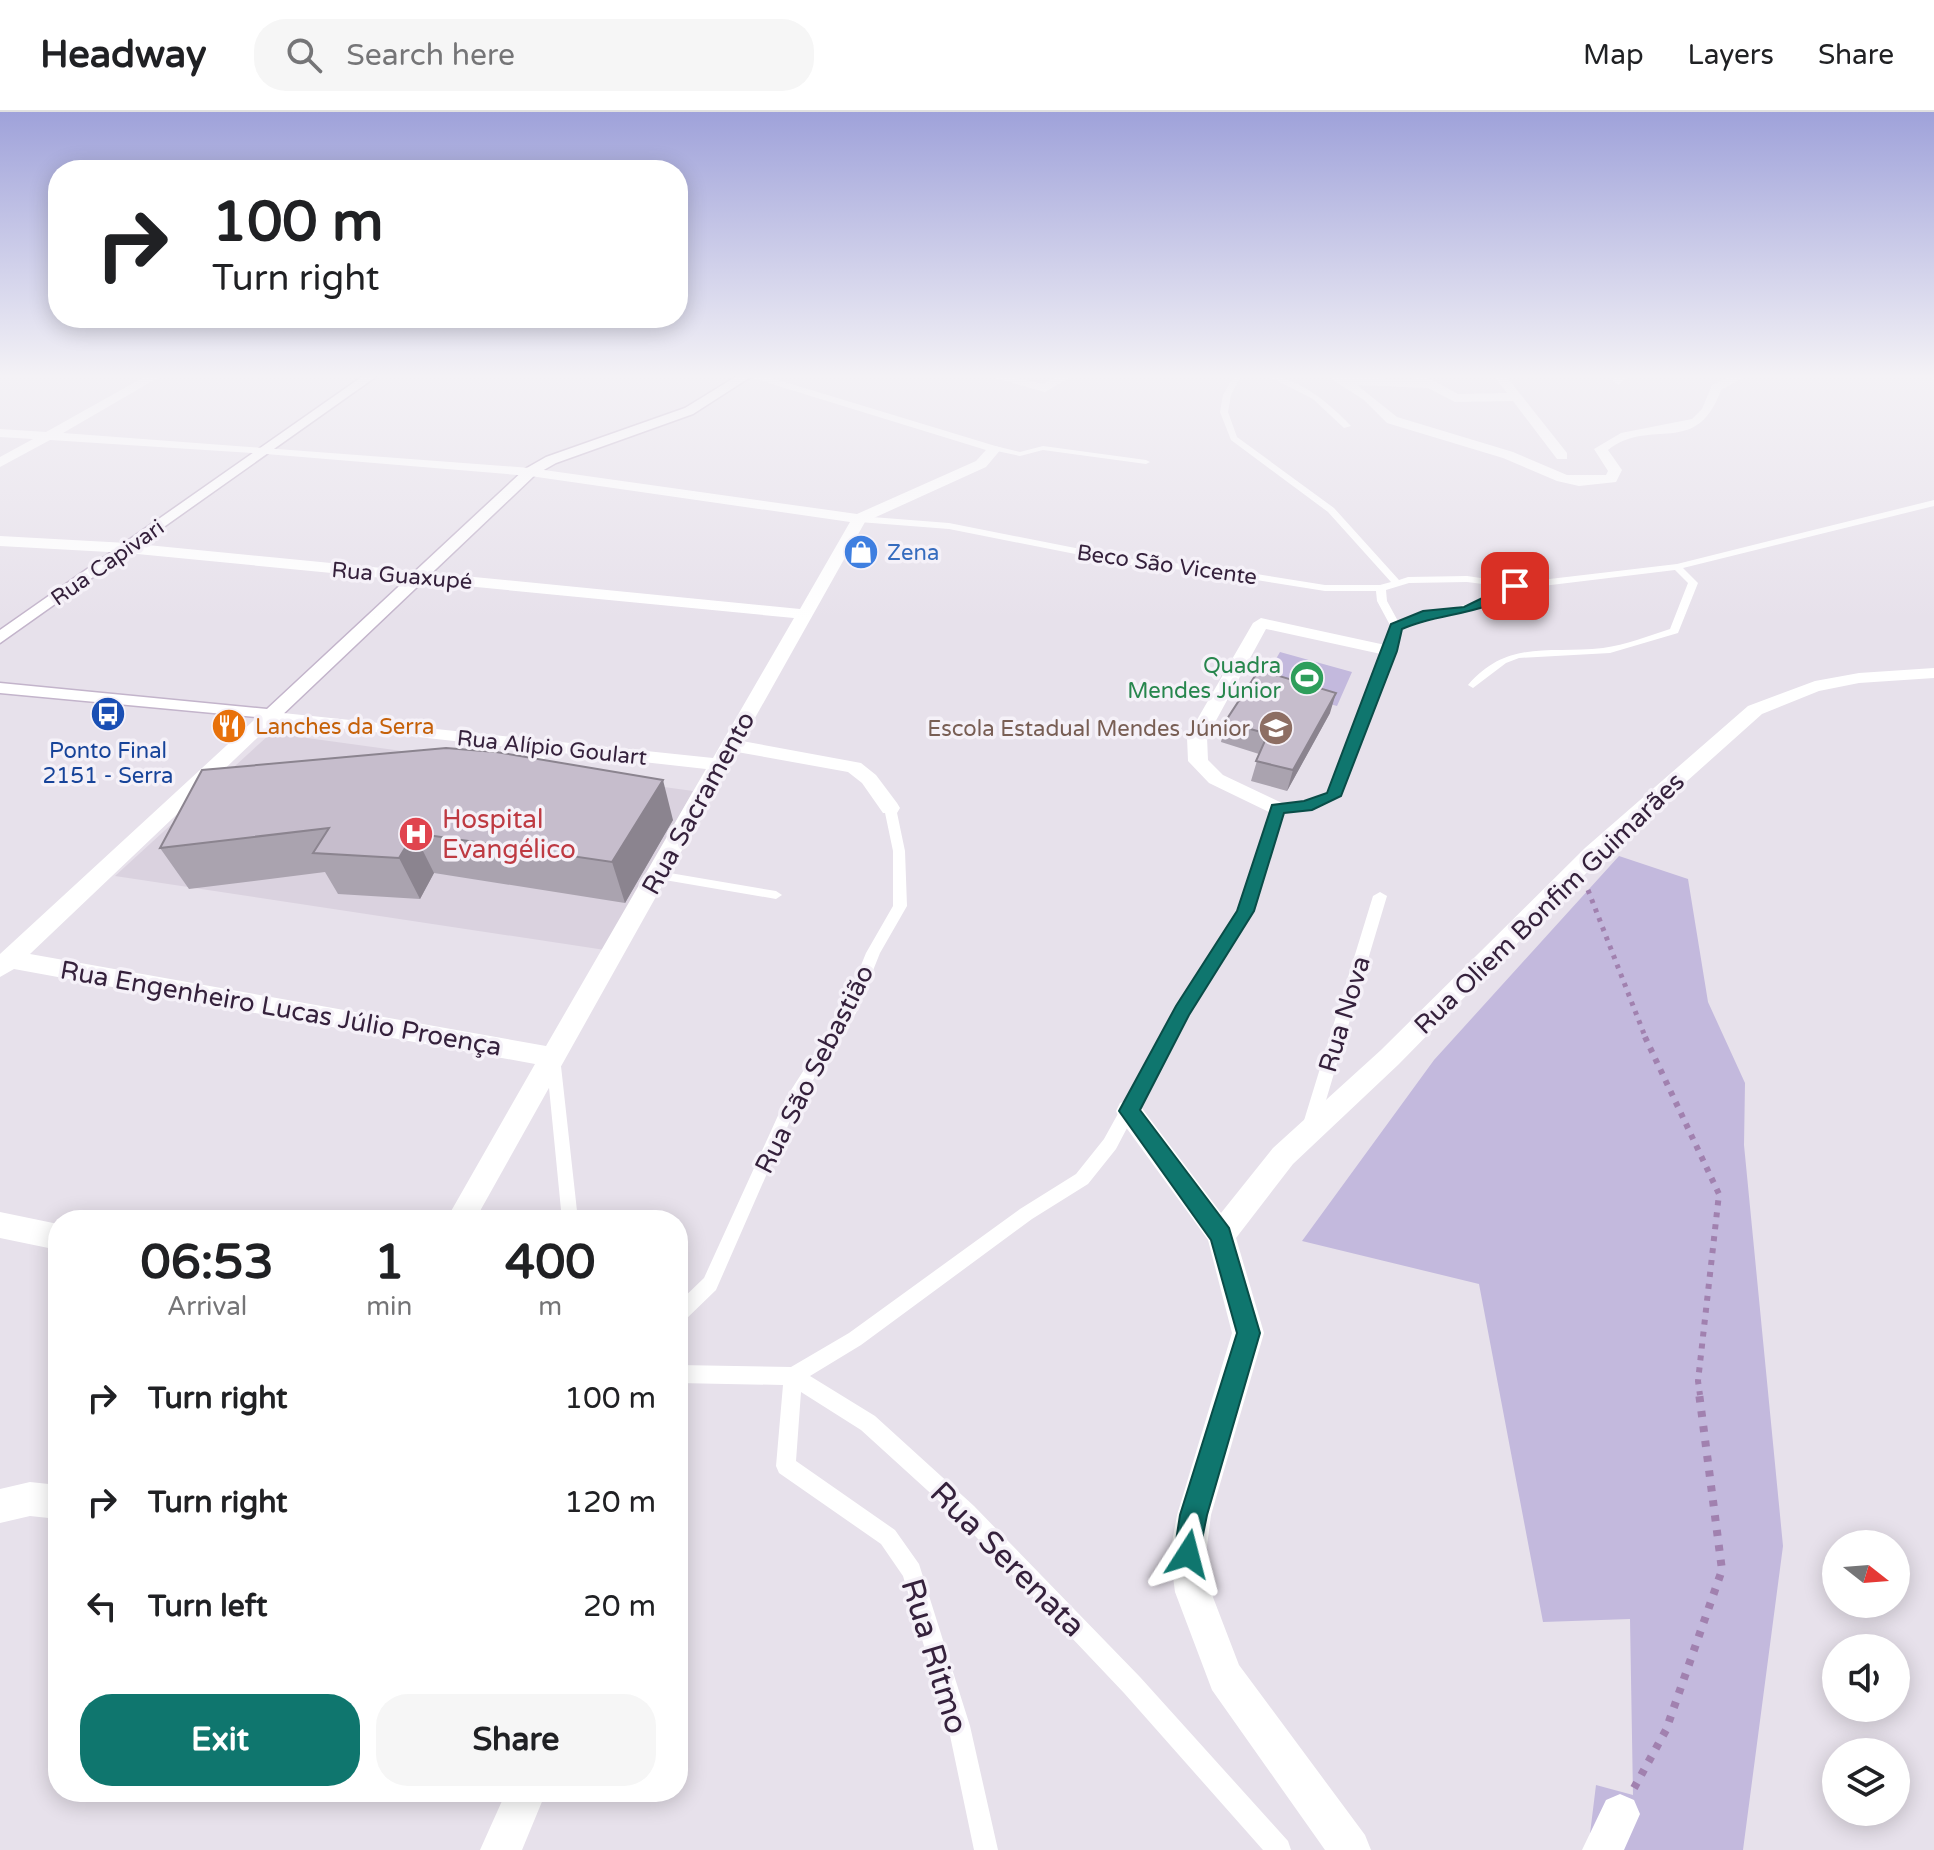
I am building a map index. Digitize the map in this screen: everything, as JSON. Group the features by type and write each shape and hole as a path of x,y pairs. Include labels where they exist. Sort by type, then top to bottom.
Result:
{"street":[{"name":"Rua Capivari","path":"0,638 256,457"},
{"path":"351,457 530,472 859,519 981,464 987,457"},
{"path":"5,963 530,472 559,457"},
{"path":"1513,457 1579,482 1611,479 1615,470 1604,457"},
{"name":"Rua Sacramento","path":"466,1210 722,765 859,519"},
{"name":"Rua Guaxupé","path":"0,541 127,548 804,614"},
{"path":"1277,809 1216,779 1198,761 1197,737 1261,623 1390,651"},
{"name":"Rua Oliem Bonfim Guimarães","path":"1221,1235 1283,1156 1390,1057 1579,867 1755,710 1815,686 1859,678 1934,673"},
{"name":"Rua Alípio Goulart","path":"0,688 722,765"},
{"path":"732,745 854,767 869,779 890,808"},
{"name":"Rua Engenheiro Lucas Júlio Proença","path":"5,963 553,1057"},
{"path":"1129,1111 1221,1235 1248,1333 1194,1515 1188,1554 1193,1592 1225,1677 1350,1850"},
{"path":"0,1225 48,1235"},
{"path":"0,1506 30,1499 48,1501"},
{"path":"501,1850 522,1802"}],"lane":[{"path":"1110,457 1146,462"},
{"path":"1260,457 1331,510 1395,581"},
{"path":"688,1374 793,1376 855,1339 1026,1214 1082,1179 1110,1144 1182,1011 1246,911 1277,809 1307,806 1333,796 1390,651 1396,627 1382,601 1381,588 1395,581 1467,579 1515,586 1677,567 1934,503"},
{"name":"Beco São Vicente","path":"859,519 949,526 1141,564 1200,568 1325,588 1381,588"},
{"path":"1473,685 1491,664 1532,652 1600,651 1674,631 1693,583 1677,567"},
{"path":"1396,627 1423,615 1466,611 1515,586"},
{"path":"513,772 528,769 551,748"},
{"path":"186,793 212,792"},
{"name":"Rua São Sebastião","path":"688,1305 710,1284 791,1102 851,1009 873,953 900,906 899,851 890,808"},
{"path":"658,875 776,895"},
{"name":"Rua Nova","path":"1308,1132 1380,896"},
{"path":"553,1057 569,1210"},
{"name":"Rua Ritmo","path":"793,1376 786,1466 888,1537 912,1571 959,1726 986,1850"},
{"name":"Rua Serenata","path":"793,1376 868,1423 967,1513 1132,1685 1279,1850"}],"path":[{"path":"1579,867 1653,1058 1719,1194 1698,1381 1722,1570 1666,1730 1612,1832"}],"shaded area":[{"name":"Quadra Mendes Júnior","path":"1280,652 1352,672 1337,706 1261,685"},
{"name":"Hospital Evangélico","path":"271,733 693,791 605,950 115,876"},
{"path":"1619,856 1688,879 1708,1002 1745,1083 1744,1145 1783,1546 1743,1850 1588,1850 1596,1785 1633,1795 1630,1619 1543,1622 1479,1284 1302,1241 1434,1060"}],"building":[{"name":"Escola Estadual Mendes Júnior","path":"1259,670 1336,693 1293,770 1256,761 1268,734 1225,722"},
{"path":"446,748 496,752 663,780 612,862 414,833 399,858 313,853 329,828 160,848 202,770"}],"place":[{"name":"Zena","path":"861,552"},
{"name":"Quadra Mendes Júnior","path":"1307,678"},
{"name":"Ponto Final 2151 - Serra","path":"108,714"},
{"name":"Lanches da Serra","path":"229,726"},
{"name":"Escola Estadual Mendes Júnior","path":"1276,728"},
{"name":"Hospital Evangélico","path":"416,834"}],"route":[{"path":"1188,1554 1194,1515 1248,1333 1221,1235 1129,1111 1182,1011 1246,911 1277,809 1307,806 1333,796 1390,651 1396,627 1423,615 1466,611 1499,597 1515,586"}]}
